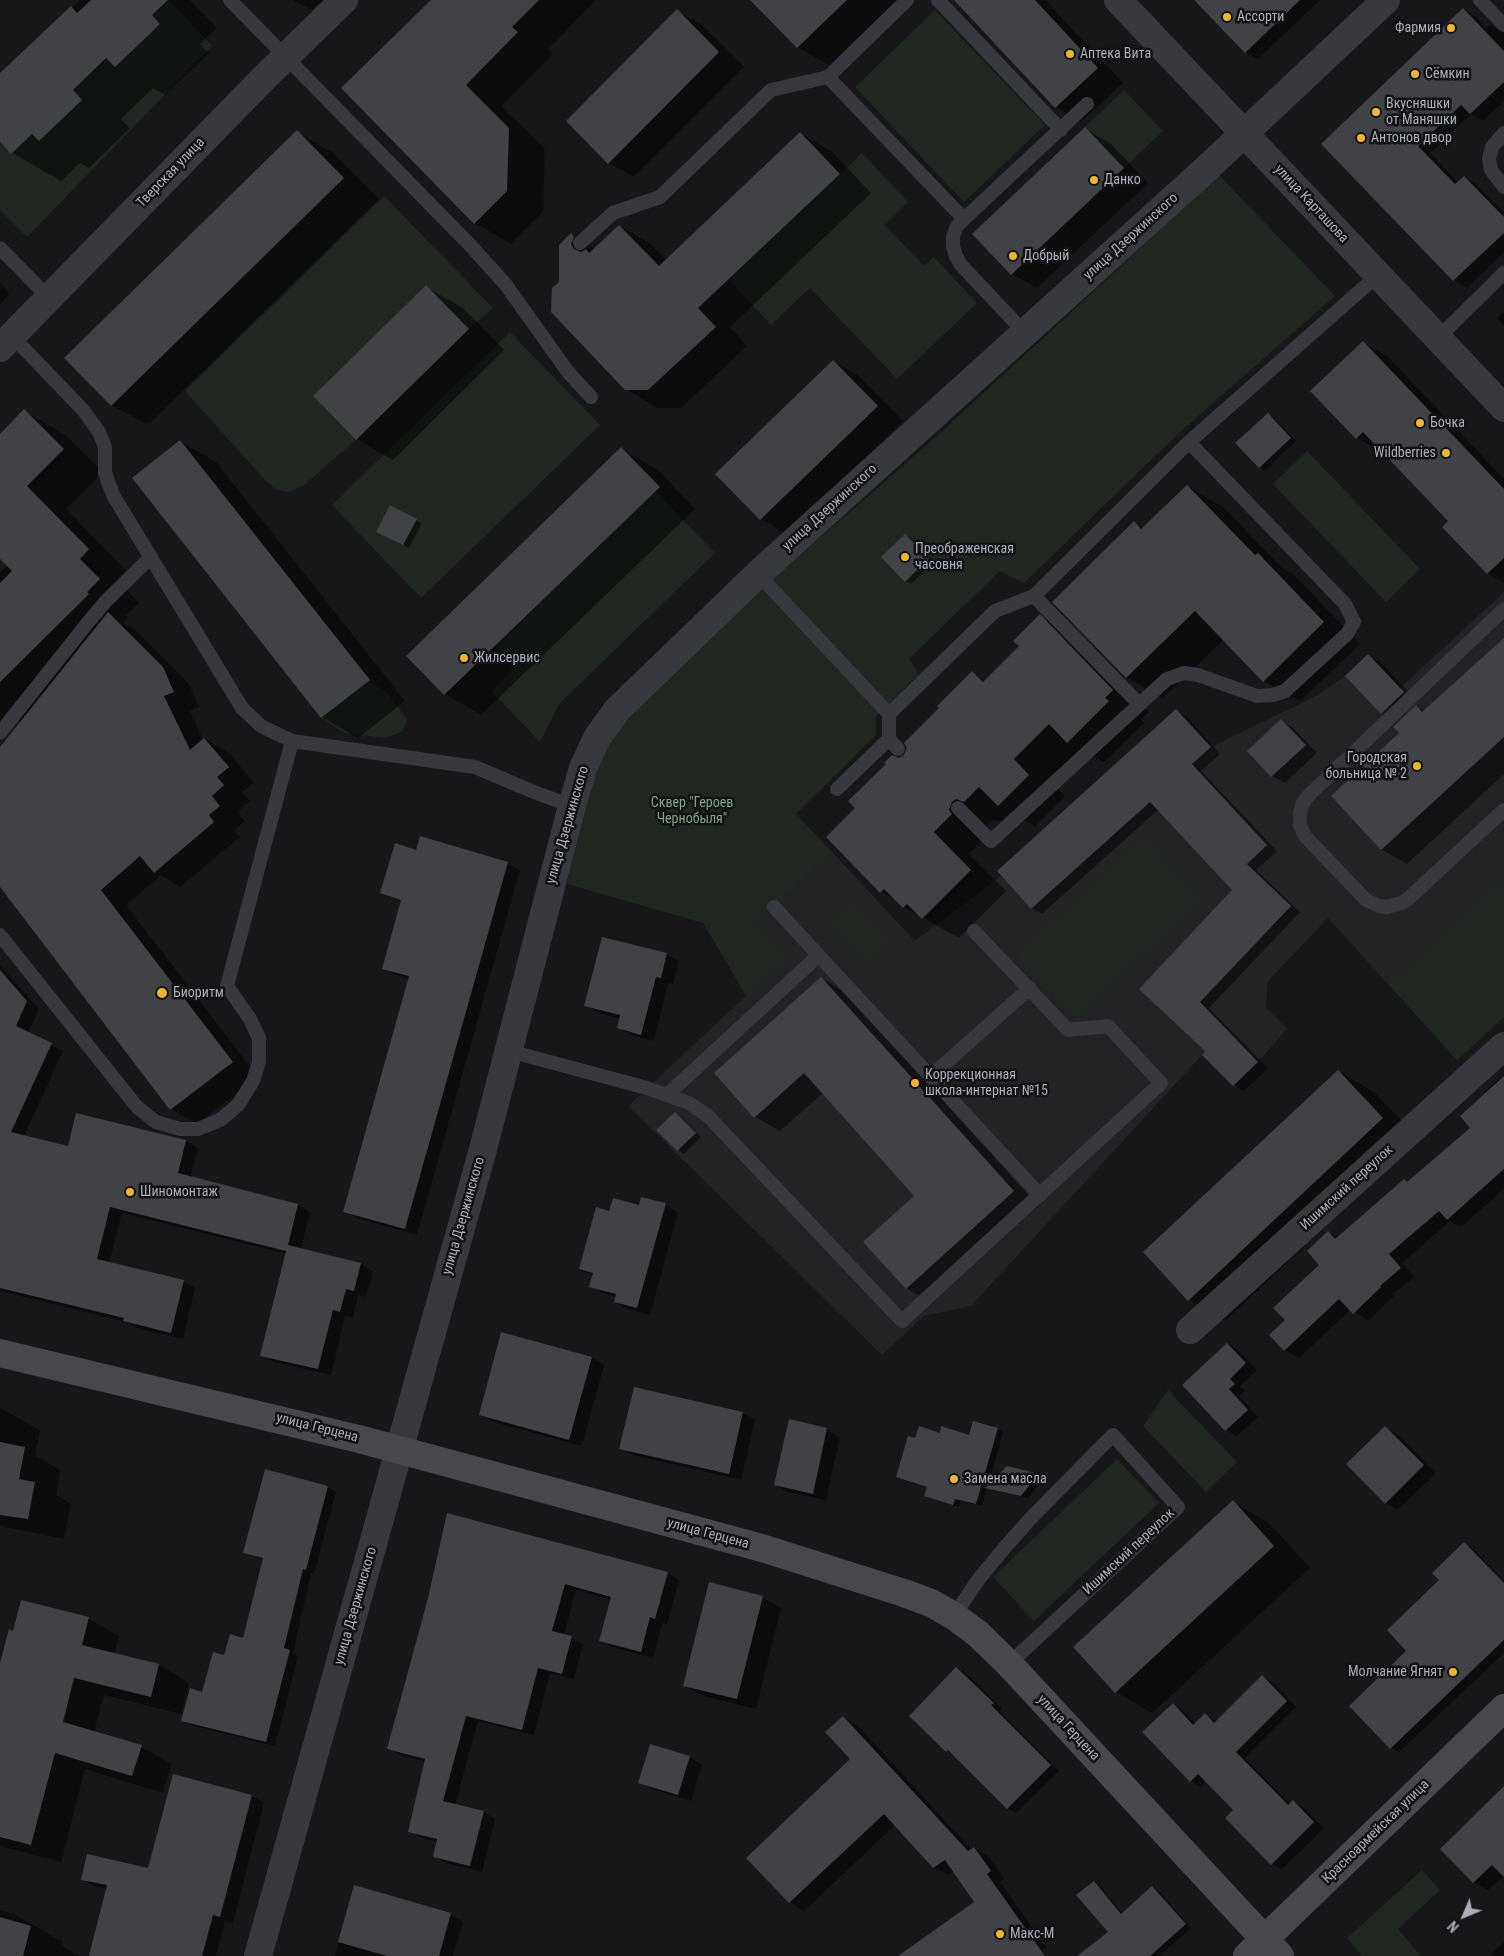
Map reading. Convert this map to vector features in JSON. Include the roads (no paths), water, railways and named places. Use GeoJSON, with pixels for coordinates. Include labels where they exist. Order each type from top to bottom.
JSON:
{"type":"FeatureCollection","features":[{"type":"Feature","properties":{"kind":"street","name":"Тверская улица"},"geometry":{"type":"LineString","coordinates":[[6,342],[286,56],[344,0]]}},
{"type":"Feature","properties":{"kind":"street","name":"улица Карташова"},"geometry":{"type":"LineString","coordinates":[[1118,0],[1504,408]]}},
{"type":"Feature","properties":{"kind":"street","name":"улица Дзержинского"},"geometry":{"type":"LineString","coordinates":[[258,1956],[482,1153],[582,768],[597,738],[617,710],[758,574],[1244,134],[1386,0]]}},
{"type":"Feature","properties":{"kind":"street","name":"Ишимский переулок"},"geometry":{"type":"LineString","coordinates":[[1190,1330],[1504,1046]]}},
{"type":"Feature","properties":{"kind":"street","name":"улица Герцена"},"geometry":{"type":"LineString","coordinates":[[0,1353],[214,1403],[399,1450],[762,1548],[904,1593],[931,1604],[954,1616],[978,1634],[1009,1664],[1264,1950]]}},
{"type":"Feature","properties":{"kind":"street","name":"Красноармейская улица"},"geometry":{"type":"LineString","coordinates":[[1264,1950],[1504,1708]]}},
{"type":"Feature","properties":{"kind":"lane"},"geometry":{"type":"LineString","coordinates":[[230,0],[471,246],[506,285],[568,372],[591,396]]}},
{"type":"Feature","properties":{"kind":"lane"},"geometry":{"type":"LineString","coordinates":[[580,243],[613,213],[660,197],[771,90],[828,77],[907,0]]}},
{"type":"Feature","properties":{"kind":"lane"},"geometry":{"type":"LineString","coordinates":[[938,0],[1061,130]]}},
{"type":"Feature","properties":{"kind":"lane"},"geometry":{"type":"LineString","coordinates":[[1480,0],[1504,25]]}},
{"type":"Feature","properties":{"kind":"lane"},"geometry":{"type":"LineString","coordinates":[[828,77],[964,219]]}},
{"type":"Feature","properties":{"kind":"lane"},"geometry":{"type":"LineString","coordinates":[[1024,333],[961,265],[953,246],[953,236],[964,219],[1087,104]]}},
{"type":"Feature","properties":{"kind":"lane"},"geometry":{"type":"LineString","coordinates":[[1504,133],[1492,147],[1489,159],[1491,170],[1504,187]]}},
{"type":"Feature","properties":{"kind":"lane"},"geometry":{"type":"LineString","coordinates":[[0,248],[49,298]]}},
{"type":"Feature","properties":{"kind":"lane"},"geometry":{"type":"LineString","coordinates":[[1438,338],[1504,273]]}},
{"type":"Feature","properties":{"kind":"lane"},"geometry":{"type":"LineString","coordinates":[[889,714],[995,611],[1034,596],[1190,442],[1378,275]]}},
{"type":"Feature","properties":{"kind":"lane"},"geometry":{"type":"LineString","coordinates":[[6,342],[84,411],[99,432],[105,447],[106,473],[113,495],[242,708],[261,726],[292,741],[475,767],[572,806]]}},
{"type":"Feature","properties":{"kind":"lane"},"geometry":{"type":"LineString","coordinates":[[958,808],[991,841],[1167,679],[1184,673],[1198,675],[1257,696],[1273,695],[1285,691],[1348,634],[1354,622],[1345,604],[1190,442]]}},
{"type":"Feature","properties":{"kind":"lane"},"geometry":{"type":"LineString","coordinates":[[0,732],[95,614],[151,557]]}},
{"type":"Feature","properties":{"kind":"lane"},"geometry":{"type":"LineString","coordinates":[[758,574],[889,714],[894,744],[837,789]]}},
{"type":"Feature","properties":{"kind":"lane"},"geometry":{"type":"LineString","coordinates":[[1034,596],[1139,704]]}},
{"type":"Feature","properties":{"kind":"lane"},"geometry":{"type":"LineString","coordinates":[[1504,609],[1310,794],[1303,802],[1300,813],[1300,825],[1304,835],[1366,900],[1372,904],[1387,907],[1402,903],[1409,898],[1504,810]]}},
{"type":"Feature","properties":{"kind":"lane"},"geometry":{"type":"LineString","coordinates":[[0,935],[137,1107],[156,1122],[180,1129],[198,1128],[220,1120],[238,1105],[253,1081],[259,1062],[259,1038],[250,1019],[226,986],[292,741]]}},
{"type":"Feature","properties":{"kind":"lane"},"geometry":{"type":"LineString","coordinates":[[774,907],[1040,1195]]}},
{"type":"Feature","properties":{"kind":"lane"},"geometry":{"type":"LineString","coordinates":[[508,1051],[667,1095],[689,1103],[708,1116],[902,1321],[1161,1083],[1108,1026],[1068,1030],[974,931]]}},
{"type":"Feature","properties":{"kind":"lane"},"geometry":{"type":"LineString","coordinates":[[667,1095],[818,956]]}},
{"type":"Feature","properties":{"kind":"lane"},"geometry":{"type":"LineString","coordinates":[[930,1076],[1030,988]]}},
{"type":"Feature","properties":{"kind":"lane","name":"Ишимский переулок"},"geometry":{"type":"LineString","coordinates":[[954,1616],[978,1580],[1012,1539],[1113,1435],[1178,1507],[1009,1664]]}},
{"type":"Feature","properties":{"kind":"place","name":"Ассорти"},"geometry":{"type":"Point","coordinates":[1227,17]}},
{"type":"Feature","properties":{"kind":"place","name":"Фармия"},"geometry":{"type":"Point","coordinates":[1451,28]}},
{"type":"Feature","properties":{"kind":"place","name":"Аптека Вита"},"geometry":{"type":"Point","coordinates":[1070,54]}},
{"type":"Feature","properties":{"kind":"place","name":"Сёмкин"},"geometry":{"type":"Point","coordinates":[1415,74]}},
{"type":"Feature","properties":{"kind":"place","name":"Вкусняшки от Маняшки"},"geometry":{"type":"Point","coordinates":[1376,112]}},
{"type":"Feature","properties":{"kind":"place","name":"Антонов двор"},"geometry":{"type":"Point","coordinates":[1361,138]}},
{"type":"Feature","properties":{"kind":"place","name":"Данко"},"geometry":{"type":"Point","coordinates":[1094,180]}},
{"type":"Feature","properties":{"kind":"place","name":"Добрый"},"geometry":{"type":"Point","coordinates":[1013,256]}},
{"type":"Feature","properties":{"kind":"place","name":"Бочка"},"geometry":{"type":"Point","coordinates":[1420,423]}},
{"type":"Feature","properties":{"kind":"place","name":"Wildberries"},"geometry":{"type":"Point","coordinates":[1446,453]}},
{"type":"Feature","properties":{"kind":"place","name":"Преображенская часовня"},"geometry":{"type":"Point","coordinates":[905,557]}},
{"type":"Feature","properties":{"kind":"place","name":"Жилсервис"},"geometry":{"type":"Point","coordinates":[464,658]}},
{"type":"Feature","properties":{"kind":"place","name":"Городская больница № 2"},"geometry":{"type":"Point","coordinates":[1417,766]}},
{"type":"Feature","properties":{"kind":"place","name":"Биоритм"},"geometry":{"type":"Point","coordinates":[162,993]}},
{"type":"Feature","properties":{"kind":"place","name":"Коррекционная школа-интернат №15"},"geometry":{"type":"Point","coordinates":[915,1083]}},
{"type":"Feature","properties":{"kind":"place","name":"Шиномонтаж"},"geometry":{"type":"Point","coordinates":[130,1192]}},
{"type":"Feature","properties":{"kind":"place","name":"Замена масла"},"geometry":{"type":"Point","coordinates":[954,1479]}},
{"type":"Feature","properties":{"kind":"place","name":"Молчание Ягнят"},"geometry":{"type":"Point","coordinates":[1453,1672]}},
{"type":"Feature","properties":{"kind":"place","name":"Макс-М"},"geometry":{"type":"Point","coordinates":[1000,1934]}},
{"type":"Feature","properties":{"kind":"park label","name":"Сквер \"Героев Чернобыля\""},"geometry":{"type":"Point","coordinates":[692,812]}}]}
